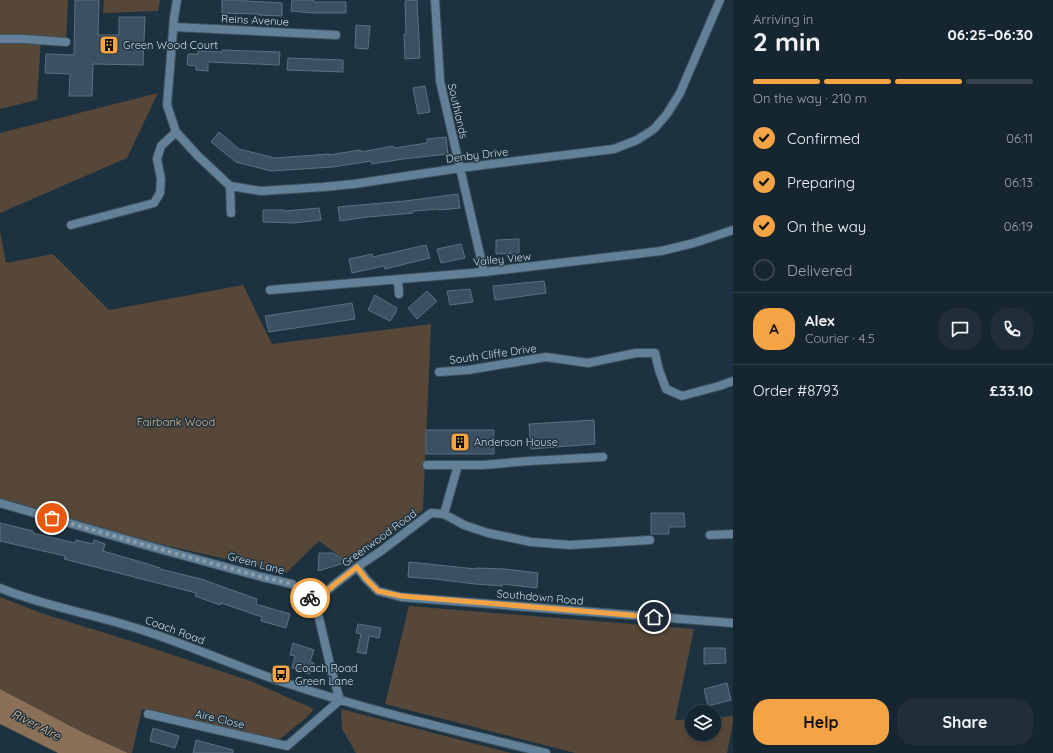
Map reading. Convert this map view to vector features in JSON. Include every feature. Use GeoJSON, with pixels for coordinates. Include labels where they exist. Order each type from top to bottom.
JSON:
{"type":"FeatureCollection","features":[{"type":"Feature","properties":{"kind":"street"},"geometry":{"type":"LineString","coordinates":[[177,0],[174,18],[167,105],[176,132],[198,156],[230,186],[231,213]]}},
{"type":"Feature","properties":{"kind":"street","name":"Southlands"},"geometry":{"type":"LineString","coordinates":[[435,0],[440,81],[484,272]]}},
{"type":"Feature","properties":{"kind":"street","name":"Denby Drive"},"geometry":{"type":"LineString","coordinates":[[230,186],[261,191],[324,187],[614,149],[637,140],[654,129],[667,114],[680,94],[720,0]]}},
{"type":"Feature","properties":{"kind":"street","name":"Reins Avenue"},"geometry":{"type":"LineString","coordinates":[[174,27],[336,35]]}},
{"type":"Feature","properties":{"kind":"street"},"geometry":{"type":"LineString","coordinates":[[0,39],[66,42]]}},
{"type":"Feature","properties":{"kind":"street"},"geometry":{"type":"LineString","coordinates":[[71,225],[154,203],[160,193],[161,179],[157,159],[161,146],[176,132]]}},
{"type":"Feature","properties":{"kind":"street","name":"Valley View"},"geometry":{"type":"LineString","coordinates":[[270,290],[484,272],[661,251],[694,243],[733,230]]}},
{"type":"Feature","properties":{"kind":"street"},"geometry":{"type":"LineString","coordinates":[[398,279],[399,294]]}},
{"type":"Feature","properties":{"kind":"street","name":"South Cliffe Drive"},"geometry":{"type":"LineString","coordinates":[[439,372],[468,370],[546,357],[588,363],[636,353],[655,353],[666,389],[682,396],[733,381]]}},
{"type":"Feature","properties":{"kind":"street"},"geometry":{"type":"LineString","coordinates":[[427,465],[483,465],[603,457]]}},
{"type":"Feature","properties":{"kind":"street"},"geometry":{"type":"LineString","coordinates":[[458,465],[444,514],[464,525],[488,533],[531,542],[570,545],[650,540]]}},
{"type":"Feature","properties":{"kind":"street","name":"Green Lane"},"geometry":{"type":"LineString","coordinates":[[0,503],[152,547],[292,584],[315,601]]}},
{"type":"Feature","properties":{"kind":"street","name":"Greenwood Road"},"geometry":{"type":"LineString","coordinates":[[315,601],[357,567],[381,552],[431,513],[444,514]]}},
{"type":"Feature","properties":{"kind":"street"},"geometry":{"type":"LineString","coordinates":[[710,534],[733,534]]}},
{"type":"Feature","properties":{"kind":"street","name":"Southdown Road"},"geometry":{"type":"LineString","coordinates":[[357,567],[378,591],[401,596],[733,623]]}},
{"type":"Feature","properties":{"kind":"street","name":"Coach Road"},"geometry":{"type":"LineString","coordinates":[[0,588],[74,612],[140,629],[258,674],[340,700]]}},
{"type":"Feature","properties":{"kind":"street"},"geometry":{"type":"LineString","coordinates":[[315,601],[340,700],[546,753]]}},
{"type":"Feature","properties":{"kind":"street","name":"Aire Close"},"geometry":{"type":"LineString","coordinates":[[148,714],[287,746],[340,700]]}},
{"type":"Feature","properties":{"kind":"green space"},"geometry":{"type":"Polygon","coordinates":[[[0,0],[68,0],[66,42],[41,40],[37,100],[0,109],[0,0]]]}},
{"type":"Feature","properties":{"kind":"green space"},"geometry":{"type":"Polygon","coordinates":[[[104,0],[160,0],[158,11],[103,13],[104,0]]]}},
{"type":"Feature","properties":{"kind":"green space"},"geometry":{"type":"Polygon","coordinates":[[[158,93],[127,158],[0,213],[0,133],[158,93]]]}},
{"type":"Feature","properties":{"kind":"green space","name":"Fairbank Wood"},"geometry":{"type":"Polygon","coordinates":[[[0,231],[6,263],[53,254],[109,310],[243,285],[272,344],[431,324],[423,510],[348,562],[319,541],[286,573],[156,543],[0,498],[0,231]]]}},
{"type":"Feature","properties":{"kind":"green space"},"geometry":{"type":"Polygon","coordinates":[[[0,597],[41,613],[253,682],[314,709],[305,719],[281,738],[268,742],[142,709],[132,753],[128,753],[82,732],[0,689],[0,597]]]}},
{"type":"Feature","properties":{"kind":"green space"},"geometry":{"type":"Polygon","coordinates":[[[409,606],[694,629],[675,720],[685,719],[685,741],[721,741],[721,717],[733,716],[733,722],[727,753],[575,753],[385,704],[409,606]]]}},
{"type":"Feature","properties":{"kind":"green space"},"geometry":{"type":"Polygon","coordinates":[[[341,709],[512,753],[356,753],[342,729],[341,709]]]}},
{"type":"Feature","properties":{"kind":"water","name":"River Aire"},"geometry":{"type":"Polygon","coordinates":[[[0,689],[82,732],[128,753],[58,753],[0,724],[0,689]]]}},
{"type":"Feature","properties":{"kind":"building","name":"Green Wood Court"},"geometry":{"type":"Polygon","coordinates":[[[75,0],[99,0],[98,35],[119,35],[119,17],[145,17],[143,65],[93,64],[92,96],[69,96],[70,74],[45,73],[46,54],[74,55],[75,0]]]}},
{"type":"Feature","properties":{"kind":"building"},"geometry":{"type":"Polygon","coordinates":[[[222,0],[282,3],[282,16],[222,13],[222,0]]]}},
{"type":"Feature","properties":{"kind":"building"},"geometry":{"type":"Polygon","coordinates":[[[292,0],[346,2],[346,13],[291,11],[292,0]]]}},
{"type":"Feature","properties":{"kind":"building"},"geometry":{"type":"Polygon","coordinates":[[[417,0],[420,58],[405,59],[405,1],[417,0]]]}},
{"type":"Feature","properties":{"kind":"building"},"geometry":{"type":"Polygon","coordinates":[[[356,25],[370,26],[368,49],[355,48],[356,25]]]}},
{"type":"Feature","properties":{"kind":"building"},"geometry":{"type":"Polygon","coordinates":[[[222,50],[280,52],[279,65],[208,62],[208,71],[196,70],[196,66],[187,65],[188,54],[198,54],[198,51],[222,52],[222,50]]]}},
{"type":"Feature","properties":{"kind":"building"},"geometry":{"type":"Polygon","coordinates":[[[288,58],[343,60],[343,72],[287,70],[288,58]]]}},
{"type":"Feature","properties":{"kind":"building"},"geometry":{"type":"Polygon","coordinates":[[[425,86],[430,112],[418,114],[413,88],[425,86]]]}},
{"type":"Feature","properties":{"kind":"building"},"geometry":{"type":"Polygon","coordinates":[[[219,132],[239,149],[275,158],[329,155],[360,150],[361,152],[393,146],[394,148],[427,143],[427,139],[446,137],[448,154],[372,164],[371,161],[333,167],[271,171],[236,162],[211,142],[219,132]]]}},
{"type":"Feature","properties":{"kind":"building"},"geometry":{"type":"Polygon","coordinates":[[[458,194],[460,208],[413,211],[413,213],[340,221],[338,207],[405,201],[458,194]]]}},
{"type":"Feature","properties":{"kind":"building"},"geometry":{"type":"Polygon","coordinates":[[[319,208],[321,220],[294,223],[263,222],[263,210],[285,211],[319,208]]]}},
{"type":"Feature","properties":{"kind":"building"},"geometry":{"type":"Polygon","coordinates":[[[519,239],[519,253],[496,254],[496,240],[519,239]]]}},
{"type":"Feature","properties":{"kind":"building"},"geometry":{"type":"Polygon","coordinates":[[[461,244],[465,258],[441,263],[437,249],[461,244]]]}},
{"type":"Feature","properties":{"kind":"building"},"geometry":{"type":"Polygon","coordinates":[[[426,245],[430,258],[385,269],[384,266],[352,273],[349,259],[372,254],[373,257],[426,245]]]}},
{"type":"Feature","properties":{"kind":"building"},"geometry":{"type":"Polygon","coordinates":[[[544,281],[546,293],[495,300],[493,286],[544,281]]]}},
{"type":"Feature","properties":{"kind":"building"},"geometry":{"type":"Polygon","coordinates":[[[470,289],[473,302],[450,305],[447,291],[470,289]]]}},
{"type":"Feature","properties":{"kind":"building"},"geometry":{"type":"Polygon","coordinates":[[[427,291],[437,301],[417,319],[408,308],[427,291]]]}},
{"type":"Feature","properties":{"kind":"building"},"geometry":{"type":"Polygon","coordinates":[[[375,295],[397,308],[390,321],[368,310],[375,295]]]}},
{"type":"Feature","properties":{"kind":"building"},"geometry":{"type":"Polygon","coordinates":[[[352,303],[355,319],[269,332],[265,316],[352,303]]]}},
{"type":"Feature","properties":{"kind":"building"},"geometry":{"type":"Polygon","coordinates":[[[594,420],[595,444],[531,449],[529,424],[594,420]]]}},
{"type":"Feature","properties":{"kind":"building","name":"Anderson House"},"geometry":{"type":"Polygon","coordinates":[[[426,430],[494,430],[494,454],[426,454],[426,430]]]}},
{"type":"Feature","properties":{"kind":"building"},"geometry":{"type":"Polygon","coordinates":[[[651,513],[684,513],[685,527],[669,527],[669,534],[651,534],[651,513]]]}},
{"type":"Feature","properties":{"kind":"building"},"geometry":{"type":"Polygon","coordinates":[[[0,523],[75,543],[76,540],[93,544],[94,540],[105,544],[103,551],[160,569],[201,579],[257,599],[256,604],[290,614],[286,628],[261,621],[262,617],[195,596],[196,593],[64,559],[65,556],[0,541],[0,523]]]}},
{"type":"Feature","properties":{"kind":"building"},"geometry":{"type":"Polygon","coordinates":[[[319,553],[333,553],[348,562],[318,571],[319,553]]]}},
{"type":"Feature","properties":{"kind":"building"},"geometry":{"type":"Polygon","coordinates":[[[409,562],[476,569],[505,569],[538,573],[537,588],[502,584],[502,586],[475,584],[408,577],[409,562]]]}},
{"type":"Feature","properties":{"kind":"building"},"geometry":{"type":"Polygon","coordinates":[[[358,624],[381,628],[379,638],[369,636],[366,654],[357,652],[361,634],[356,633],[358,624]]]}},
{"type":"Feature","properties":{"kind":"building"},"geometry":{"type":"Polygon","coordinates":[[[293,643],[314,650],[310,662],[314,663],[310,674],[292,668],[295,656],[290,655],[293,643]]]}},
{"type":"Feature","properties":{"kind":"building"},"geometry":{"type":"Polygon","coordinates":[[[704,648],[725,648],[726,663],[704,664],[704,648]]]}},
{"type":"Feature","properties":{"kind":"building"},"geometry":{"type":"Polygon","coordinates":[[[727,683],[731,700],[708,705],[704,689],[727,683]]]}},
{"type":"Feature","properties":{"kind":"building"},"geometry":{"type":"Polygon","coordinates":[[[153,728],[179,736],[175,748],[150,741],[153,728]]]}},
{"type":"Feature","properties":{"kind":"building"},"geometry":{"type":"Polygon","coordinates":[[[196,740],[233,750],[233,753],[193,753],[196,740]]]}},
{"type":"Feature","properties":{"kind":"way so far"},"geometry":{"type":"LineString","coordinates":[[52,518],[152,547],[292,584],[310,598]]}},
{"type":"Feature","properties":{"kind":"place","name":"Green Wood Court"},"geometry":{"type":"Point","coordinates":[109,45]}},
{"type":"Feature","properties":{"kind":"place","name":"Anderson House"},"geometry":{"type":"Point","coordinates":[460,442]}},
{"type":"Feature","properties":{"kind":"place","name":"Coach Road Green Lane"},"geometry":{"type":"Point","coordinates":[281,674]}},
{"type":"Feature","properties":{"kind":"route"},"geometry":{"type":"LineString","coordinates":[[310,598],[315,601],[357,567],[378,591],[401,596],[654,617]]}}]}
